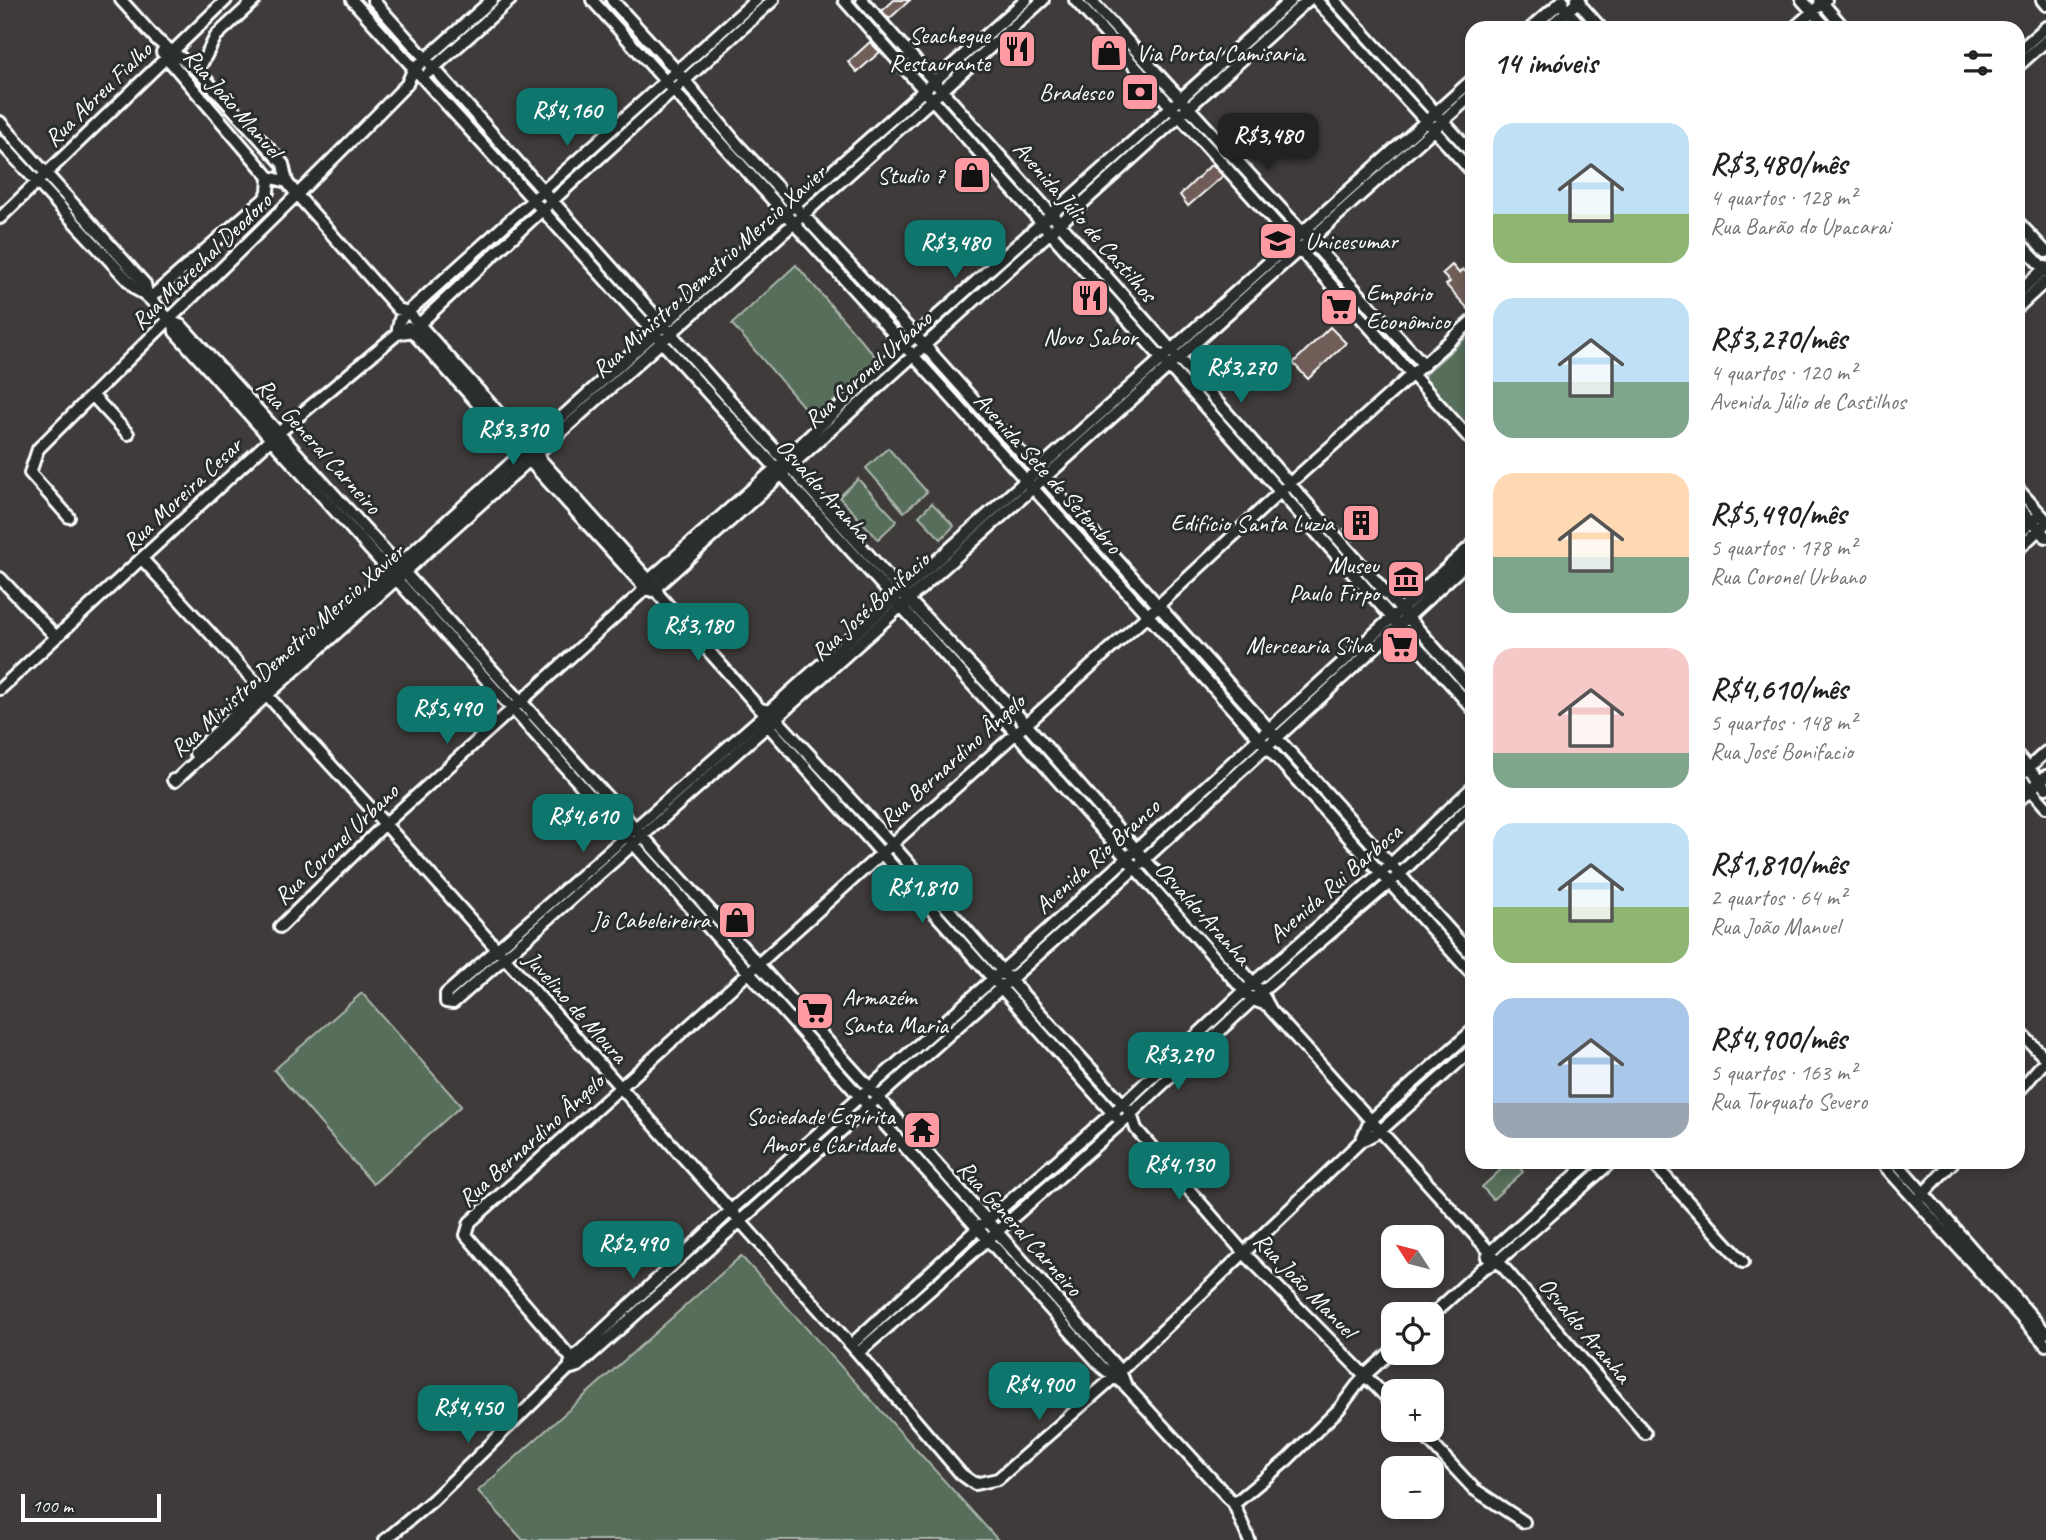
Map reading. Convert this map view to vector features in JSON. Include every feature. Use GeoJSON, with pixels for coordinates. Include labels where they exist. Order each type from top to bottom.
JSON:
{"type":"FeatureCollection","features":[{"type":"Feature","properties":{"kind":"street","name":"Rua João Manuel"},"geometry":{"type":"LineString","coordinates":[[121,0],[169,54],[269,177],[287,182]]}},
{"type":"Feature","properties":{"kind":"street","name":"Rua Abreu Fialho"},"geometry":{"type":"LineString","coordinates":[[0,218],[226,0]]}},
{"type":"Feature","properties":{"kind":"street"},"geometry":{"type":"LineString","coordinates":[[198,71],[216,36],[255,0]]}},
{"type":"Feature","properties":{"kind":"street","name":"Osvaldo Aranha"},"geometry":{"type":"LineString","coordinates":[[352,0],[417,75],[542,208],[659,329],[672,335],[789,463],[901,598],[1125,858],[1267,1005],[1498,1261],[1645,1433]]}},
{"type":"Feature","properties":{"kind":"street","name":"Osvaldo Aranha"},"geometry":{"type":"LineString","coordinates":[[373,0],[543,189],[659,329],[663,343],[779,472],[1025,723],[1135,849],[1248,987]]}},
{"type":"Feature","properties":{"kind":"street","name":"Rua Marechal Deodoro"},"geometry":{"type":"LineString","coordinates":[[429,64],[493,18],[510,0]]}},
{"type":"Feature","properties":{"kind":"street","name":"Avenida Sete de Setembro"},"geometry":{"type":"LineString","coordinates":[[592,0],[665,82],[795,205],[925,346],[1147,616],[1465,966]]}},
{"type":"Feature","properties":{"kind":"street","name":"Avenida Sete de Setembro"},"geometry":{"type":"LineString","coordinates":[[612,0],[677,71],[784,214],[914,356],[1158,606],[1465,947]]}},
{"type":"Feature","properties":{"kind":"street"},"geometry":{"type":"LineString","coordinates":[[397,334],[402,313],[476,252],[756,0]]}},
{"type":"Feature","properties":{"kind":"street"},"geometry":{"type":"LineString","coordinates":[[415,328],[542,208],[644,120],[773,0]]}},
{"type":"Feature","properties":{"kind":"street","name":"Avenida Júlio de Castilhos"},"geometry":{"type":"LineString","coordinates":[[844,0],[1045,228],[1170,359],[1220,405],[1465,682]]}},
{"type":"Feature","properties":{"kind":"street","name":"Avenida Júlio de Castilhos"},"geometry":{"type":"LineString","coordinates":[[862,0],[1055,219],[1170,359],[1210,413],[1465,700]]}},
{"type":"Feature","properties":{"kind":"street","name":"Rua Ministro Demetrio Mercio Xavier"},"geometry":{"type":"LineString","coordinates":[[262,693],[175,780],[171,778],[262,693],[530,453],[784,214],[864,152],[1024,6],[1043,0]]}},
{"type":"Feature","properties":{"kind":"street"},"geometry":{"type":"LineString","coordinates":[[1075,0],[1424,365]]}},
{"type":"Feature","properties":{"kind":"street"},"geometry":{"type":"LineString","coordinates":[[1090,0],[1295,245],[1465,433]]}},
{"type":"Feature","properties":{"kind":"street","name":"Rua Coronel Urbano"},"geometry":{"type":"LineString","coordinates":[[1248,47],[1291,0]]}},
{"type":"Feature","properties":{"kind":"street","name":"Rua Coronel Urbano"},"geometry":{"type":"LineString","coordinates":[[789,463],[905,345],[1012,258],[1248,47],[1308,0]]}},
{"type":"Feature","properties":{"kind":"street"},"geometry":{"type":"LineString","coordinates":[[1316,0],[1369,58],[1465,147]]}},
{"type":"Feature","properties":{"kind":"street"},"geometry":{"type":"LineString","coordinates":[[1334,0],[1379,50],[1465,162]]}},
{"type":"Feature","properties":{"kind":"street"},"geometry":{"type":"LineString","coordinates":[[1802,0],[1820,21]]}},
{"type":"Feature","properties":{"kind":"street"},"geometry":{"type":"LineString","coordinates":[[2042,0],[2046,5]]}},
{"type":"Feature","properties":{"kind":"street"},"geometry":{"type":"LineString","coordinates":[[1540,21],[1562,4],[1578,1],[1595,21]]}},
{"type":"Feature","properties":{"kind":"street"},"geometry":{"type":"LineString","coordinates":[[1802,21],[1823,1],[1839,21]]}},
{"type":"Feature","properties":{"kind":"street"},"geometry":{"type":"LineString","coordinates":[[488,4],[493,18]]}},
{"type":"Feature","properties":{"kind":"street","name":"Rua Marechal Deodoro"},"geometry":{"type":"LineString","coordinates":[[69,517],[30,473],[38,449],[200,289],[298,197],[488,4]]}},
{"type":"Feature","properties":{"kind":"street"},"geometry":{"type":"LineString","coordinates":[[1552,21],[1562,4]]}},
{"type":"Feature","properties":{"kind":"street"},"geometry":{"type":"LineString","coordinates":[[1562,4],[1577,21]]}},
{"type":"Feature","properties":{"kind":"street"},"geometry":{"type":"LineString","coordinates":[[609,19],[620,9]]}},
{"type":"Feature","properties":{"kind":"street"},"geometry":{"type":"LineString","coordinates":[[2025,46],[2046,27]]}},
{"type":"Feature","properties":{"kind":"street"},"geometry":{"type":"LineString","coordinates":[[713,39],[721,48]]}},
{"type":"Feature","properties":{"kind":"street"},"geometry":{"type":"LineString","coordinates":[[2025,60],[2046,41]]}},
{"type":"Feature","properties":{"kind":"street"},"geometry":{"type":"LineString","coordinates":[[1369,58],[1379,50]]}},
{"type":"Feature","properties":{"kind":"street","name":"Rua João Manuel"},"geometry":{"type":"LineString","coordinates":[[169,54],[198,71],[283,164],[287,182],[298,197],[415,328],[530,453],[649,589],[767,716],[891,843],[1005,975],[1123,1104],[1131,1114],[1136,1129],[1245,1254],[1381,1392]]}},
{"type":"Feature","properties":{"kind":"street","name":"Rua José Bonifacio"},"geometry":{"type":"LineString","coordinates":[[500,954],[446,994],[446,1002],[453,1003],[500,954],[1209,324],[1434,120],[1465,87]]}},
{"type":"Feature","properties":{"kind":"street","name":"Rua José Bonifacio"},"geometry":{"type":"LineString","coordinates":[[1434,120],[1465,99]]}},
{"type":"Feature","properties":{"kind":"street"},"geometry":{"type":"LineString","coordinates":[[636,110],[644,120]]}},
{"type":"Feature","properties":{"kind":"street","name":"Rua General Carneiro"},"geometry":{"type":"LineString","coordinates":[[0,122],[77,207],[105,247]]}},
{"type":"Feature","properties":{"kind":"street"},"geometry":{"type":"LineString","coordinates":[[476,137],[487,128]]}},
{"type":"Feature","properties":{"kind":"street"},"geometry":{"type":"LineString","coordinates":[[964,136],[974,128]]}},
{"type":"Feature","properties":{"kind":"street","name":"Rua General Carneiro"},"geometry":{"type":"LineString","coordinates":[[0,142],[67,215],[105,247],[129,273],[137,290],[150,298],[170,319],[175,332],[199,352],[667,873],[690,907],[811,1044],[922,1167],[982,1225]]}},
{"type":"Feature","properties":{"kind":"street"},"geometry":{"type":"LineString","coordinates":[[10,153],[20,144]]}},
{"type":"Feature","properties":{"kind":"street","name":"Rua Ministro Demetrio Mercio Xavier"},"geometry":{"type":"LineString","coordinates":[[530,453],[672,335],[804,215],[864,152]]}},
{"type":"Feature","properties":{"kind":"street","name":"Rua Marechal Deodoro"},"geometry":{"type":"LineString","coordinates":[[150,298],[264,199],[268,192],[269,177]]}},
{"type":"Feature","properties":{"kind":"street"},"geometry":{"type":"LineString","coordinates":[[67,215],[77,207]]}},
{"type":"Feature","properties":{"kind":"street"},"geometry":{"type":"LineString","coordinates":[[2025,236],[2046,252]]}},
{"type":"Feature","properties":{"kind":"street"},"geometry":{"type":"LineString","coordinates":[[2025,239],[2045,269],[2025,287]]}},
{"type":"Feature","properties":{"kind":"street"},"geometry":{"type":"LineString","coordinates":[[476,252],[485,263]]}},
{"type":"Feature","properties":{"kind":"street","name":"Rua Coronel Urbano"},"geometry":{"type":"LineString","coordinates":[[279,927],[385,824],[516,705],[925,346],[1012,258]]}},
{"type":"Feature","properties":{"kind":"street"},"geometry":{"type":"LineString","coordinates":[[2025,301],[2046,282]]}},
{"type":"Feature","properties":{"kind":"street","name":"Rua Bernardino Ângelo"},"geometry":{"type":"LineString","coordinates":[[573,1365],[466,1235],[470,1222],[1465,327]]}},
{"type":"Feature","properties":{"kind":"street","name":"Rua Moreira Cesar"},"geometry":{"type":"LineString","coordinates":[[0,689],[143,560],[274,436],[397,334],[415,328]]}},
{"type":"Feature","properties":{"kind":"street"},"geometry":{"type":"LineString","coordinates":[[92,395],[128,434]]}},
{"type":"Feature","properties":{"kind":"street"},"geometry":{"type":"LineString","coordinates":[[1210,413],[1220,405]]}},
{"type":"Feature","properties":{"kind":"street"},"geometry":{"type":"LineString","coordinates":[[1234,440],[1243,432]]}},
{"type":"Feature","properties":{"kind":"street"},"geometry":{"type":"LineString","coordinates":[[2025,499],[2042,522]]}},
{"type":"Feature","properties":{"kind":"street"},"geometry":{"type":"LineString","coordinates":[[2025,511],[2042,522]]}},
{"type":"Feature","properties":{"kind":"street"},"geometry":{"type":"LineString","coordinates":[[1310,526],[1319,517]]}},
{"type":"Feature","properties":{"kind":"street"},"geometry":{"type":"LineString","coordinates":[[2025,530],[2042,522]]}},
{"type":"Feature","properties":{"kind":"street"},"geometry":{"type":"LineString","coordinates":[[2025,541],[2042,522]]}},
{"type":"Feature","properties":{"kind":"street","name":"Avenida Rio Branco"},"geometry":{"type":"LineString","coordinates":[[1068,919],[1125,858],[1220,780],[1465,558]]}},
{"type":"Feature","properties":{"kind":"street","name":"Juvelino de Moura"},"geometry":{"type":"LineString","coordinates":[[143,560],[262,693],[385,824],[855,1349],[961,1474],[975,1484],[998,1479],[1116,1374]]}},
{"type":"Feature","properties":{"kind":"street"},"geometry":{"type":"LineString","coordinates":[[1362,586],[1371,577]]}},
{"type":"Feature","properties":{"kind":"street"},"geometry":{"type":"LineString","coordinates":[[0,578],[57,637]]}},
{"type":"Feature","properties":{"kind":"street"},"geometry":{"type":"LineString","coordinates":[[1427,659],[1437,651]]}},
{"type":"Feature","properties":{"kind":"street","name":"Rua João Manuel"},"geometry":{"type":"LineString","coordinates":[[767,716],[823,789],[952,935],[1121,1123],[1136,1129]]}},
{"type":"Feature","properties":{"kind":"street"},"geometry":{"type":"LineString","coordinates":[[2025,771],[2046,752]]}},
{"type":"Feature","properties":{"kind":"street"},"geometry":{"type":"LineString","coordinates":[[2025,764],[2044,782],[2025,795]]}},
{"type":"Feature","properties":{"kind":"street","name":"Avenida Rio Branco"},"geometry":{"type":"LineString","coordinates":[[385,1540],[433,1500],[677,1269],[730,1212],[931,1033],[1005,975],[1068,919],[1144,860],[1220,780]]}},
{"type":"Feature","properties":{"kind":"street"},"geometry":{"type":"LineString","coordinates":[[823,789],[833,781]]}},
{"type":"Feature","properties":{"kind":"street"},"geometry":{"type":"LineString","coordinates":[[2025,784],[2046,807]]}},
{"type":"Feature","properties":{"kind":"street","name":"Avenida Rui Barbosa"},"geometry":{"type":"LineString","coordinates":[[855,1349],[914,1288],[982,1225],[1113,1113],[1248,987],[1391,864],[1465,795]]}},
{"type":"Feature","properties":{"kind":"street","name":"Avenida Rui Barbosa"},"geometry":{"type":"LineString","coordinates":[[855,1349],[922,1297],[1121,1123],[1257,996],[1399,874],[1465,811]]}},
{"type":"Feature","properties":{"kind":"street","name":"Rua General Carneiro"},"geometry":{"type":"LineString","coordinates":[[667,873],[699,900],[791,1000],[931,1159],[990,1235],[1234,1504],[1249,1540]]}},
{"type":"Feature","properties":{"kind":"street"},"geometry":{"type":"LineString","coordinates":[[1349,899],[1358,909]]}},
{"type":"Feature","properties":{"kind":"street"},"geometry":{"type":"LineString","coordinates":[[690,907],[699,900]]}},
{"type":"Feature","properties":{"kind":"street"},"geometry":{"type":"LineString","coordinates":[[952,935],[963,926]]}},
{"type":"Feature","properties":{"kind":"street"},"geometry":{"type":"LineString","coordinates":[[721,942],[732,935]]}},
{"type":"Feature","properties":{"kind":"street","name":"Avenida Rio Branco"},"geometry":{"type":"LineString","coordinates":[[677,1269],[739,1221],[868,1107],[939,1042],[995,983]]}},
{"type":"Feature","properties":{"kind":"street"},"geometry":{"type":"LineString","coordinates":[[781,1010],[791,1000]]}},
{"type":"Feature","properties":{"kind":"street"},"geometry":{"type":"LineString","coordinates":[[1044,1036],[1053,1027]]}},
{"type":"Feature","properties":{"kind":"street"},"geometry":{"type":"LineString","coordinates":[[931,1033],[939,1042]]}},
{"type":"Feature","properties":{"kind":"street"},"geometry":{"type":"LineString","coordinates":[[811,1044],[822,1035]]}},
{"type":"Feature","properties":{"kind":"street"},"geometry":{"type":"LineString","coordinates":[[2025,1038],[2046,1060],[2025,1084]]}},
{"type":"Feature","properties":{"kind":"street"},"geometry":{"type":"LineString","coordinates":[[1188,1044],[1196,1053]]}},
{"type":"Feature","properties":{"kind":"street"},"geometry":{"type":"LineString","coordinates":[[1360,1141],[1370,1121],[1465,1046]]}},
{"type":"Feature","properties":{"kind":"street"},"geometry":{"type":"LineString","coordinates":[[1116,1374],[1245,1254],[1360,1141],[1380,1131],[1465,1047]]}},
{"type":"Feature","properties":{"kind":"street"},"geometry":{"type":"LineString","coordinates":[[838,1073],[848,1064]]}},
{"type":"Feature","properties":{"kind":"street"},"geometry":{"type":"LineString","coordinates":[[802,1147],[810,1158]]}},
{"type":"Feature","properties":{"kind":"street"},"geometry":{"type":"LineString","coordinates":[[922,1167],[931,1159]]}},
{"type":"Feature","properties":{"kind":"street"},"geometry":{"type":"LineString","coordinates":[[1048,1168],[1057,1178]]}},
{"type":"Feature","properties":{"kind":"street"},"geometry":{"type":"LineString","coordinates":[[1482,1269],[1490,1252],[1582,1169]]}},
{"type":"Feature","properties":{"kind":"street"},"geometry":{"type":"LineString","coordinates":[[1590,1169],[1594,1177]]}},
{"type":"Feature","properties":{"kind":"street"},"geometry":{"type":"LineString","coordinates":[[1444,1304],[1482,1269],[1498,1261],[1603,1169]]}},
{"type":"Feature","properties":{"kind":"street"},"geometry":{"type":"LineString","coordinates":[[1658,1169],[1743,1262]]}},
{"type":"Feature","properties":{"kind":"street"},"geometry":{"type":"LineString","coordinates":[[1889,1169],[1920,1197],[2002,1289],[2046,1333]]}},
{"type":"Feature","properties":{"kind":"street"},"geometry":{"type":"LineString","coordinates":[[1901,1169],[1920,1197]]}},
{"type":"Feature","properties":{"kind":"street"},"geometry":{"type":"LineString","coordinates":[[1920,1197],[1946,1169]]}},
{"type":"Feature","properties":{"kind":"street"},"geometry":{"type":"LineString","coordinates":[[914,1288],[922,1297]]}},
{"type":"Feature","properties":{"kind":"street"},"geometry":{"type":"LineString","coordinates":[[2002,1289],[2046,1345]]}},
{"type":"Feature","properties":{"kind":"street"},"geometry":{"type":"LineString","coordinates":[[1234,1504],[1287,1460],[1339,1409],[1364,1376],[1381,1361]]}},
{"type":"Feature","properties":{"kind":"street"},"geometry":{"type":"LineString","coordinates":[[1430,1442],[1474,1489],[1524,1522]]}},
{"type":"Feature","properties":{"kind":"green space"},"geometry":{"type":"Polygon","coordinates":[[[796,265],[879,361],[814,419],[732,324],[796,265]]]}},
{"type":"Feature","properties":{"kind":"green space"},"geometry":{"type":"Polygon","coordinates":[[[1465,338],[1465,424],[1422,377],[1465,338]]]}},
{"type":"Feature","properties":{"kind":"green space"},"geometry":{"type":"Polygon","coordinates":[[[888,448],[927,492],[904,512],[866,468],[888,448]]]}},
{"type":"Feature","properties":{"kind":"green space"},"geometry":{"type":"Polygon","coordinates":[[[858,479],[897,521],[878,539],[839,497],[858,479]]]}},
{"type":"Feature","properties":{"kind":"green space"},"geometry":{"type":"Polygon","coordinates":[[[932,503],[954,526],[941,539],[919,516],[932,503]]]}},
{"type":"Feature","properties":{"kind":"green space"},"geometry":{"type":"Polygon","coordinates":[[[362,993],[461,1106],[373,1184],[274,1070],[362,993]]]}},
{"type":"Feature","properties":{"kind":"green space"},"geometry":{"type":"Polygon","coordinates":[[[1501,1169],[1521,1169],[1523,1172],[1493,1199],[1482,1187],[1501,1169]]]}},
{"type":"Feature","properties":{"kind":"green space"},"geometry":{"type":"Polygon","coordinates":[[[741,1256],[998,1540],[523,1540],[478,1491],[741,1256]]]}},
{"type":"Feature","properties":{"kind":"building"},"geometry":{"type":"Polygon","coordinates":[[[894,0],[910,0],[889,19],[882,11],[894,0]]]}},
{"type":"Feature","properties":{"kind":"building"},"geometry":{"type":"Polygon","coordinates":[[[870,42],[880,52],[857,72],[848,62],[870,42]]]}},
{"type":"Feature","properties":{"kind":"building"},"geometry":{"type":"Polygon","coordinates":[[[1212,164],[1223,176],[1188,206],[1180,195],[1212,164]]]}},
{"type":"Feature","properties":{"kind":"building"},"geometry":{"type":"Polygon","coordinates":[[[1452,265],[1459,273],[1463,269],[1465,271],[1465,305],[1446,285],[1450,282],[1442,274],[1452,265]]]}},
{"type":"Feature","properties":{"kind":"building"},"geometry":{"type":"Polygon","coordinates":[[[1330,327],[1346,343],[1308,379],[1293,363],[1330,327]]]}},
{"type":"Feature","properties":{"kind":"building","name":"Edifício Santa Luzia"},"geometry":{"type":"Polygon","coordinates":[[[1365,512],[1373,521],[1354,540],[1344,529],[1365,512]]]}},
{"type":"Feature","properties":{"kind":"place","name":"Seachegue Restaurante"},"geometry":{"type":"Point","coordinates":[1017,49]}},
{"type":"Feature","properties":{"kind":"place","name":"Via Portal Camisaria"},"geometry":{"type":"Point","coordinates":[1109,53]}},
{"type":"Feature","properties":{"kind":"place","name":"Bradesco"},"geometry":{"type":"Point","coordinates":[1140,92]}},
{"type":"Feature","properties":{"kind":"place","name":"Studio 7"},"geometry":{"type":"Point","coordinates":[972,175]}},
{"type":"Feature","properties":{"kind":"place","name":"Unicesumar"},"geometry":{"type":"Point","coordinates":[1278,241]}},
{"type":"Feature","properties":{"kind":"place","name":"Novo Sabor"},"geometry":{"type":"Point","coordinates":[1090,298]}},
{"type":"Feature","properties":{"kind":"place","name":"Empório Econômico"},"geometry":{"type":"Point","coordinates":[1339,307]}},
{"type":"Feature","properties":{"kind":"place","name":"Edifício Santa Luzia"},"geometry":{"type":"Point","coordinates":[1361,523]}},
{"type":"Feature","properties":{"kind":"place","name":"Museu Paulo Firpo"},"geometry":{"type":"Point","coordinates":[1406,579]}},
{"type":"Feature","properties":{"kind":"place","name":"Mercearia Silva"},"geometry":{"type":"Point","coordinates":[1400,645]}},
{"type":"Feature","properties":{"kind":"place","name":"Jô Cabeleireira"},"geometry":{"type":"Point","coordinates":[737,920]}},
{"type":"Feature","properties":{"kind":"place","name":"Armazém Santa Maria"},"geometry":{"type":"Point","coordinates":[815,1011]}},
{"type":"Feature","properties":{"kind":"place","name":"Sociedade Espírita Amor e Caridade"},"geometry":{"type":"Point","coordinates":[922,1130]}}]}
